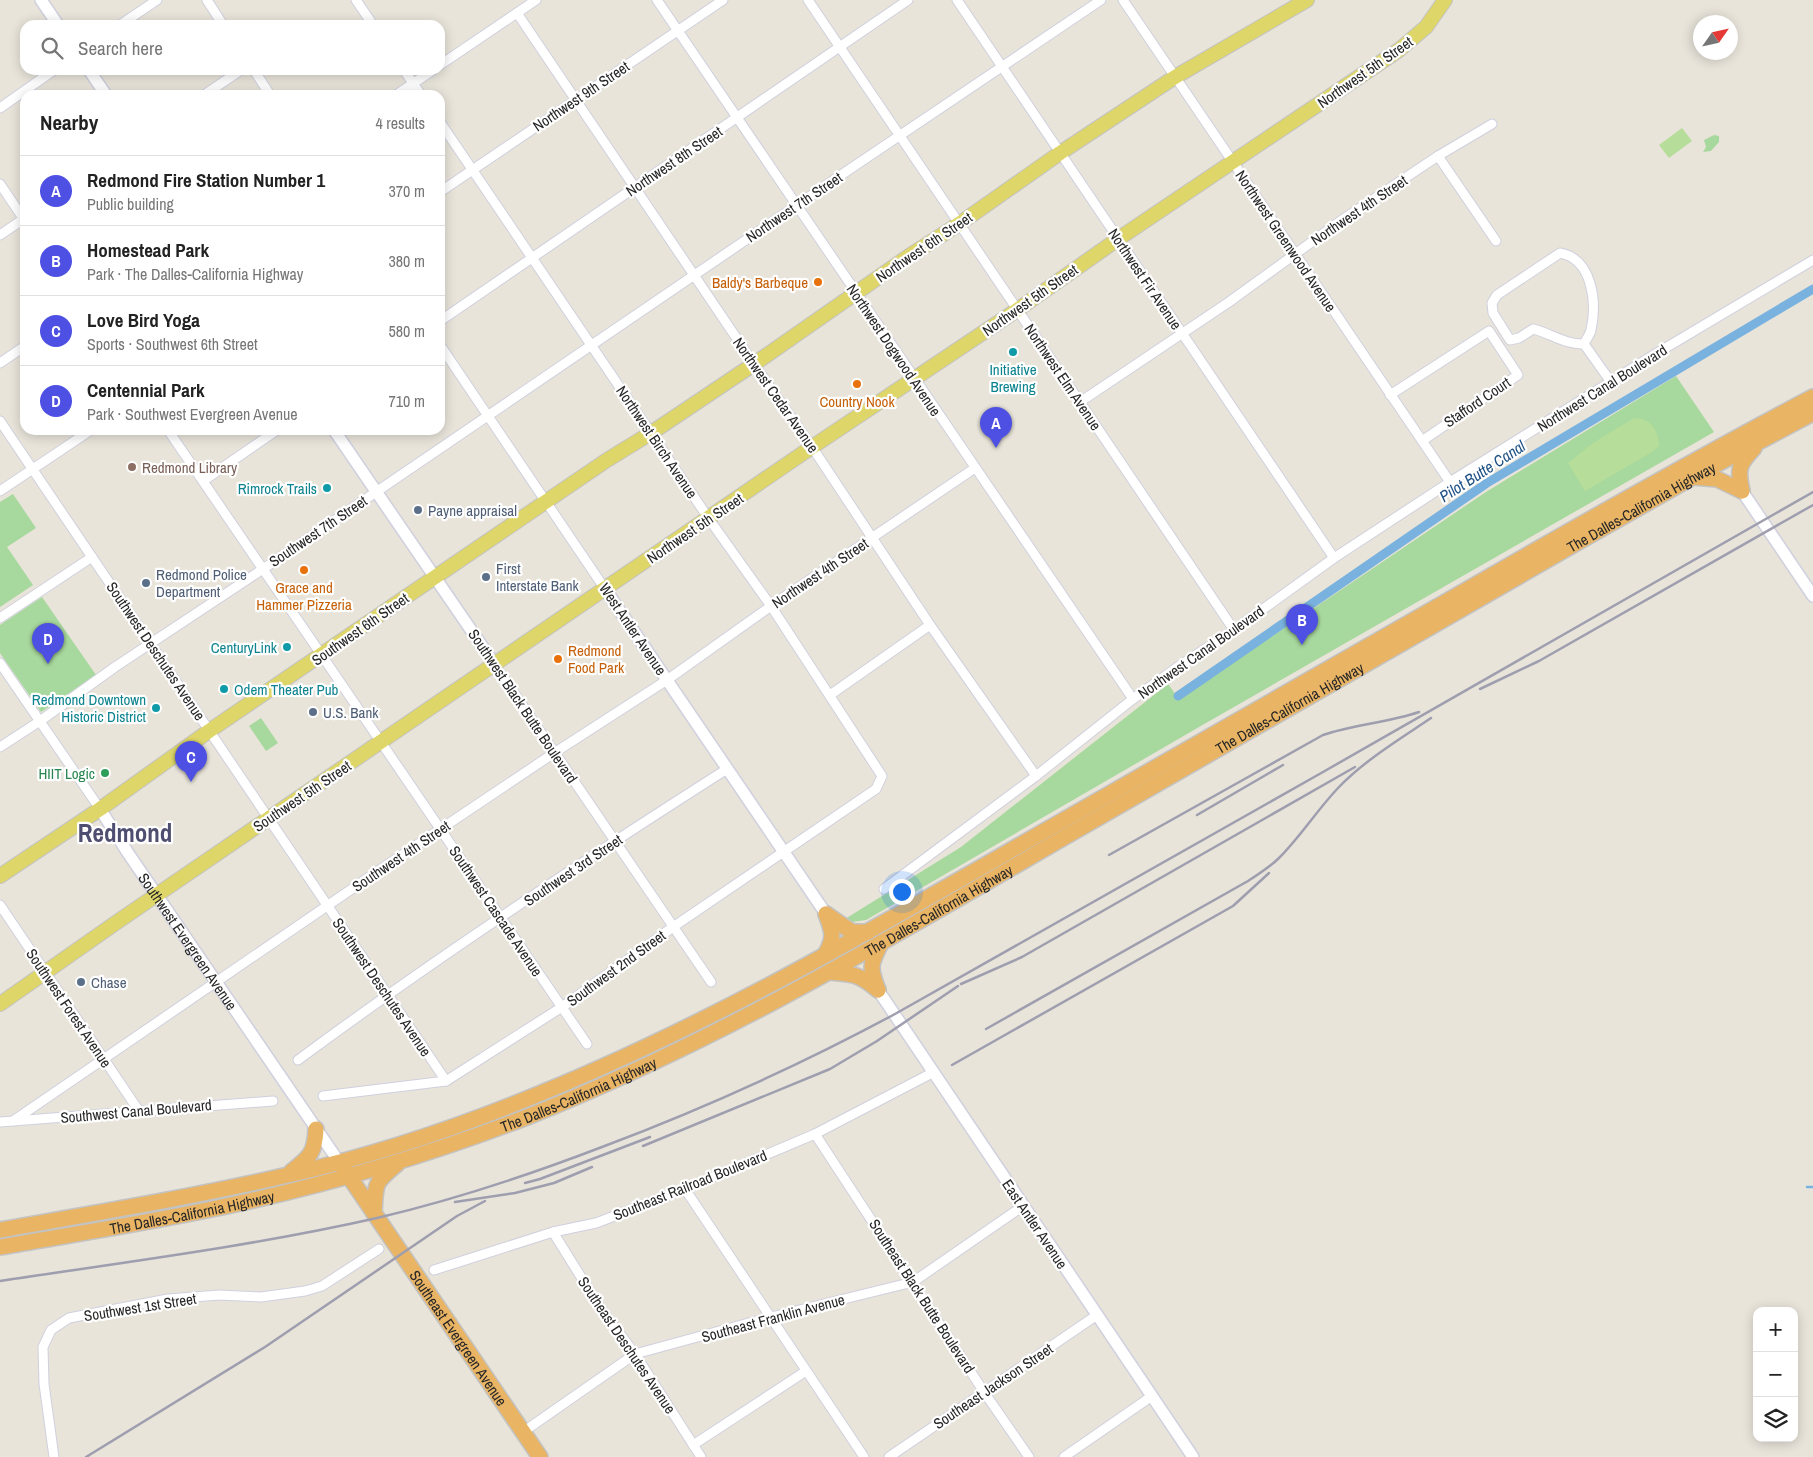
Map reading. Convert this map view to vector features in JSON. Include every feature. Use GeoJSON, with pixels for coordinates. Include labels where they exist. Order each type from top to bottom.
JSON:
{"type":"FeatureCollection","features":[{"type":"Feature","properties":{"kind":"highway","name":"The Dalles-California Highway"},"geometry":{"type":"LineString","coordinates":[[0,1230],[154,1204],[339,1162],[456,1125],[578,1078],[680,1032],[868,932],[1573,529],[1717,448],[1813,397]]}},
{"type":"Feature","properties":{"kind":"highway","name":"The Dalles-California Highway"},"geometry":{"type":"LineString","coordinates":[[0,1247],[208,1210],[348,1176],[472,1137],[584,1094],[696,1042],[830,972],[1693,477],[1813,413]]}},
{"type":"Feature","properties":{"kind":"highway"},"geometry":{"type":"LineString","coordinates":[[1742,491],[1738,476],[1740,463],[1762,439]]}},
{"type":"Feature","properties":{"kind":"highway"},"geometry":{"type":"LineString","coordinates":[[1693,477],[1717,479],[1742,491]]}},
{"type":"Feature","properties":{"kind":"highway"},"geometry":{"type":"LineString","coordinates":[[826,914],[852,932],[868,932]]}},
{"type":"Feature","properties":{"kind":"highway"},"geometry":{"type":"LineString","coordinates":[[825,955],[832,941],[833,934],[826,914]]}},
{"type":"Feature","properties":{"kind":"highway"},"geometry":{"type":"LineString","coordinates":[[878,990],[871,966],[882,943]]}},
{"type":"Feature","properties":{"kind":"highway"},"geometry":{"type":"LineString","coordinates":[[830,972],[856,974],[866,979],[878,990]]}},
{"type":"Feature","properties":{"kind":"highway"},"geometry":{"type":"LineString","coordinates":[[288,1175],[309,1158],[315,1142],[316,1129]]}},
{"type":"Feature","properties":{"kind":"highway"},"geometry":{"type":"LineString","coordinates":[[375,1216],[376,1185],[379,1179],[402,1160]]}},
{"type":"Feature","properties":{"kind":"highway","name":"Southwest Evergreen Avenue"},"geometry":{"type":"LineString","coordinates":[[339,1162],[375,1216]]}},
{"type":"Feature","properties":{"kind":"highway","name":"Southeast Evergreen Avenue"},"geometry":{"type":"LineString","coordinates":[[375,1216],[540,1457]]}},
{"type":"Feature","properties":{"kind":"main road","name":"Northwest 6th Street"},"geometry":{"type":"LineString","coordinates":[[546,501],[754,364],[1060,153],[1175,77],[1306,0]]}},
{"type":"Feature","properties":{"kind":"main road","name":"Northwest 5th Street"},"geometry":{"type":"LineString","coordinates":[[605,589],[1399,50],[1426,27],[1445,0]]}},
{"type":"Feature","properties":{"kind":"main road","name":"Southwest 6th Street"},"geometry":{"type":"LineString","coordinates":[[0,876],[100,810],[209,731],[546,501]]}},
{"type":"Feature","properties":{"kind":"main road","name":"Southwest 5th Street"},"geometry":{"type":"LineString","coordinates":[[0,1004],[268,818],[605,589]]}},
{"type":"Feature","properties":{"kind":"street"},"geometry":{"type":"LineString","coordinates":[[41,0],[55,20]]}},
{"type":"Feature","properties":{"kind":"street"},"geometry":{"type":"LineString","coordinates":[[127,20],[157,0]]}},
{"type":"Feature","properties":{"kind":"street"},"geometry":{"type":"LineString","coordinates":[[206,0],[220,20]]}},
{"type":"Feature","properties":{"kind":"street"},"geometry":{"type":"LineString","coordinates":[[356,0],[370,20]]}},
{"type":"Feature","properties":{"kind":"street"},"geometry":{"type":"LineString","coordinates":[[445,62],[536,0]]}},
{"type":"Feature","properties":{"kind":"street","name":"Northwest Dogwood Avenue"},"geometry":{"type":"LineString","coordinates":[[657,0],[1133,699]]}},
{"type":"Feature","properties":{"kind":"street","name":"Northwest 9th Street"},"geometry":{"type":"LineString","coordinates":[[445,189],[723,0]]}},
{"type":"Feature","properties":{"kind":"street","name":"Northwest Elm Avenue"},"geometry":{"type":"LineString","coordinates":[[808,0],[1234,630]]}},
{"type":"Feature","properties":{"kind":"street","name":"Northwest 8th Street"},"geometry":{"type":"LineString","coordinates":[[445,318],[908,0]]}},
{"type":"Feature","properties":{"kind":"street","name":"Northwest Fir Avenue"},"geometry":{"type":"LineString","coordinates":[[957,0],[1334,558]]}},
{"type":"Feature","properties":{"kind":"street","name":"Northwest 7th Street"},"geometry":{"type":"LineString","coordinates":[[488,416],[1101,0]]}},
{"type":"Feature","properties":{"kind":"street","name":"Northwest Greenwood Avenue"},"geometry":{"type":"LineString","coordinates":[[1123,0],[1450,482]]}},
{"type":"Feature","properties":{"kind":"street","name":"Northwest Cedar Avenue"},"geometry":{"type":"LineString","coordinates":[[517,13],[812,447],[930,625],[1036,776]]}},
{"type":"Feature","properties":{"kind":"street"},"geometry":{"type":"LineString","coordinates":[[26,90],[47,75]]}},
{"type":"Feature","properties":{"kind":"street"},"geometry":{"type":"LineString","coordinates":[[92,75],[103,90]]}},
{"type":"Feature","properties":{"kind":"street"},"geometry":{"type":"LineString","coordinates":[[211,90],[234,75]]}},
{"type":"Feature","properties":{"kind":"street"},"geometry":{"type":"LineString","coordinates":[[257,75],[267,90]]}},
{"type":"Feature","properties":{"kind":"street"},"geometry":{"type":"LineString","coordinates":[[407,75],[418,90]]}},
{"type":"Feature","properties":{"kind":"street"},"geometry":{"type":"LineString","coordinates":[[403,90],[425,75]]}},
{"type":"Feature","properties":{"kind":"street"},"geometry":{"type":"LineString","coordinates":[[0,108],[20,94]]}},
{"type":"Feature","properties":{"kind":"street","name":"Northwest 4th Street"},"geometry":{"type":"LineString","coordinates":[[1080,402],[1229,302],[1294,253],[1438,156],[1492,124]]}},
{"type":"Feature","properties":{"kind":"street","name":"Northwest Birch Avenue"},"geometry":{"type":"LineString","coordinates":[[445,129],[830,695],[882,776],[876,789]]}},
{"type":"Feature","properties":{"kind":"street"},"geometry":{"type":"LineString","coordinates":[[1438,156],[1496,241]]}},
{"type":"Feature","properties":{"kind":"street"},"geometry":{"type":"LineString","coordinates":[[0,184],[20,212]]}},
{"type":"Feature","properties":{"kind":"street"},"geometry":{"type":"LineString","coordinates":[[0,235],[20,222]]}},
{"type":"Feature","properties":{"kind":"street"},"geometry":{"type":"LineString","coordinates":[[1560,252],[1567,254],[1579,263],[1591,281],[1593,295],[1591,331],[1584,344],[1573,344],[1547,332],[1533,329],[1519,338],[1510,340],[1493,313],[1492,303],[1497,295],[1560,252]]}},
{"type":"Feature","properties":{"kind":"street","name":"Northwest Canal Boulevard"},"geometry":{"type":"LineString","coordinates":[[884,889],[1036,776],[1133,699],[1234,630],[1334,558],[1450,482],[1813,260]]}},
{"type":"Feature","properties":{"kind":"street","name":"Stafford Court"},"geometry":{"type":"LineString","coordinates":[[1390,394],[1489,332],[1518,375],[1422,441]]}},
{"type":"Feature","properties":{"kind":"street"},"geometry":{"type":"LineString","coordinates":[[1584,344],[1611,382]]}},
{"type":"Feature","properties":{"kind":"street"},"geometry":{"type":"LineString","coordinates":[[0,363],[20,349]]}},
{"type":"Feature","properties":{"kind":"street","name":"West Antler Avenue"},"geometry":{"type":"LineString","coordinates":[[445,352],[826,914]]}},
{"type":"Feature","properties":{"kind":"street","name":"Southwest 7th Street"},"geometry":{"type":"LineString","coordinates":[[0,747],[150,643],[263,569],[488,416]]}},
{"type":"Feature","properties":{"kind":"street","name":"Southwest Deschutes Avenue"},"geometry":{"type":"LineString","coordinates":[[0,421],[446,1081]]}},
{"type":"Feature","properties":{"kind":"street"},"geometry":{"type":"LineString","coordinates":[[0,491],[84,435]]}},
{"type":"Feature","properties":{"kind":"street","name":"Southwest Cascade Avenue"},"geometry":{"type":"LineString","coordinates":[[171,435],[588,1044]]}},
{"type":"Feature","properties":{"kind":"street"},"geometry":{"type":"LineString","coordinates":[[203,481],[270,435]]}},
{"type":"Feature","properties":{"kind":"street","name":"Southwest Black Butte Boulevard"},"geometry":{"type":"LineString","coordinates":[[337,435],[711,982]]}},
{"type":"Feature","properties":{"kind":"street","name":"Northwest 4th Street"},"geometry":{"type":"LineString","coordinates":[[667,680],[771,606],[975,468]]}},
{"type":"Feature","properties":{"kind":"street"},"geometry":{"type":"LineString","coordinates":[[1742,491],[1813,596]]}},
{"type":"Feature","properties":{"kind":"street"},"geometry":{"type":"LineString","coordinates":[[0,618],[92,557]]}},
{"type":"Feature","properties":{"kind":"street"},"geometry":{"type":"LineString","coordinates":[[830,695],[930,625]]}},
{"type":"Feature","properties":{"kind":"street","name":"Southwest Evergreen Avenue"},"geometry":{"type":"LineString","coordinates":[[0,663],[339,1162]]}},
{"type":"Feature","properties":{"kind":"street","name":"Southwest 4th Street"},"geometry":{"type":"LineString","coordinates":[[13,1122],[440,829],[667,680]]}},
{"type":"Feature","properties":{"kind":"street","name":"Southwest 3rd Street"},"geometry":{"type":"LineString","coordinates":[[298,1060],[387,994],[614,841],[727,769]]}},
{"type":"Feature","properties":{"kind":"street","name":"Southwest 2nd Street"},"geometry":{"type":"LineString","coordinates":[[446,1081],[562,1007],[673,927],[876,789]]}},
{"type":"Feature","properties":{"kind":"street","name":"Southwest Forest Avenue"},"geometry":{"type":"LineString","coordinates":[[0,906],[139,1111]]}},
{"type":"Feature","properties":{"kind":"street","name":"East Antler Avenue"},"geometry":{"type":"LineString","coordinates":[[878,990],[1193,1457]]}},
{"type":"Feature","properties":{"kind":"street","name":"Southeast Railroad Boulevard"},"geometry":{"type":"LineString","coordinates":[[434,1270],[553,1232],[596,1223],[685,1189],[815,1134],[934,1072]]}},
{"type":"Feature","properties":{"kind":"street"},"geometry":{"type":"LineString","coordinates":[[323,1096],[446,1081]]}},
{"type":"Feature","properties":{"kind":"street","name":"Southwest Canal Boulevard"},"geometry":{"type":"LineString","coordinates":[[0,1122],[272,1101]]}},
{"type":"Feature","properties":{"kind":"street","name":"Southeast Black Butte Boulevard"},"geometry":{"type":"LineString","coordinates":[[815,1134],[984,1392],[1030,1457]]}},
{"type":"Feature","properties":{"kind":"street"},"geometry":{"type":"LineString","coordinates":[[685,1189],[864,1457]]}},
{"type":"Feature","properties":{"kind":"street","name":"Southeast Franklin Avenue"},"geometry":{"type":"LineString","coordinates":[[523,1432],[635,1354],[771,1317],[913,1282],[1023,1206]]}},
{"type":"Feature","properties":{"kind":"street","name":"Southeast Deschutes Avenue"},"geometry":{"type":"LineString","coordinates":[[553,1232],[599,1306],[635,1354],[701,1457]]}},
{"type":"Feature","properties":{"kind":"street","name":"Southwest 1st Street"},"geometry":{"type":"LineString","coordinates":[[54,1457],[44,1375],[43,1347],[51,1330],[69,1318],[168,1299],[219,1295],[262,1297],[305,1292],[322,1286],[379,1249]]}},
{"type":"Feature","properties":{"kind":"street","name":"Southeast Jackson Street"},"geometry":{"type":"LineString","coordinates":[[889,1457],[1097,1315]]}},
{"type":"Feature","properties":{"kind":"street"},"geometry":{"type":"LineString","coordinates":[[693,1445],[806,1371]]}},
{"type":"Feature","properties":{"kind":"street"},"geometry":{"type":"LineString","coordinates":[[1064,1457],[1152,1396]]}},
{"type":"Feature","properties":{"kind":"green space"},"geometry":{"type":"Polygon","coordinates":[[[1682,128],[1692,141],[1669,158],[1659,145],[1682,128]]]}},
{"type":"Feature","properties":{"kind":"green space"},"geometry":{"type":"Polygon","coordinates":[[[1714,135],[1719,136],[1719,142],[1711,151],[1703,152],[1706,147],[1704,140],[1714,135]]]}},
{"type":"Feature","properties":{"kind":"green space"},"geometry":{"type":"Polygon","coordinates":[[[1676,376],[1714,432],[866,920],[852,922],[845,919],[961,847],[1168,684],[1179,699],[1486,492],[1676,376]]]}},
{"type":"Feature","properties":{"kind":"green space"},"geometry":{"type":"Polygon","coordinates":[[[1634,418],[1645,420],[1652,426],[1657,435],[1659,446],[1585,491],[1568,463],[1593,443],[1634,418]]]}},
{"type":"Feature","properties":{"kind":"green space"},"geometry":{"type":"Polygon","coordinates":[[[13,494],[36,528],[7,547],[33,585],[0,607],[0,502],[13,494]]]}},
{"type":"Feature","properties":{"kind":"green space"},"geometry":{"type":"Polygon","coordinates":[[[42,597],[96,675],[41,712],[0,653],[0,625],[42,597]]]}},
{"type":"Feature","properties":{"kind":"green space"},"geometry":{"type":"Polygon","coordinates":[[[261,718],[278,743],[266,751],[249,726],[261,718]]]}},
{"type":"Feature","properties":{"kind":"waterway","name":"Pilot Butte Canal"},"geometry":{"type":"LineString","coordinates":[[1178,696],[1487,483],[1813,289]]}},
{"type":"Feature","properties":{"kind":"waterway"},"geometry":{"type":"LineString","coordinates":[[1807,1187],[1813,1187]]}},
{"type":"Feature","properties":{"kind":"railway"},"geometry":{"type":"LineString","coordinates":[[0,1281],[284,1237],[406,1211],[463,1195],[547,1167],[714,1102],[823,1051],[895,1014],[1813,492]]}},
{"type":"Feature","properties":{"kind":"railway"},"geometry":{"type":"LineString","coordinates":[[1480,689],[1539,661],[1813,505]]}},
{"type":"Feature","properties":{"kind":"railway"},"geometry":{"type":"LineString","coordinates":[[1109,855],[1323,735],[1419,712]]}},
{"type":"Feature","properties":{"kind":"railway"},"geometry":{"type":"LineString","coordinates":[[986,1029],[1248,881],[1264,870],[1287,850],[1349,777],[1383,750],[1431,718]]}},
{"type":"Feature","properties":{"kind":"railway"},"geometry":{"type":"LineString","coordinates":[[1197,815],[1283,765]]}},
{"type":"Feature","properties":{"kind":"railway"},"geometry":{"type":"LineString","coordinates":[[961,984],[1022,957],[1355,767]]}},
{"type":"Feature","properties":{"kind":"railway"},"geometry":{"type":"LineString","coordinates":[[952,1065],[1233,906],[1269,873]]}},
{"type":"Feature","properties":{"kind":"railway"},"geometry":{"type":"LineString","coordinates":[[643,1146],[830,1069],[877,1041],[958,986]]}},
{"type":"Feature","properties":{"kind":"railway"},"geometry":{"type":"LineString","coordinates":[[525,1183],[650,1137]]}},
{"type":"Feature","properties":{"kind":"railway"},"geometry":{"type":"LineString","coordinates":[[455,1202],[515,1193],[554,1183],[592,1167]]}},
{"type":"Feature","properties":{"kind":"railway"},"geometry":{"type":"LineString","coordinates":[[86,1457],[265,1347],[457,1216],[485,1201]]}},
{"type":"Feature","properties":{"kind":"place","name":"Baldy's Barbeque"},"geometry":{"type":"Point","coordinates":[818,282]}},
{"type":"Feature","properties":{"kind":"place","name":"Initiative Brewing"},"geometry":{"type":"Point","coordinates":[1013,352]}},
{"type":"Feature","properties":{"kind":"place","name":"Country Nook"},"geometry":{"type":"Point","coordinates":[857,384]}},
{"type":"Feature","properties":{"kind":"place","name":"Redmond Fire Station Number 1"},"geometry":{"type":"Point","coordinates":[996,448]}},
{"type":"Feature","properties":{"kind":"place","name":"Redmond Library"},"geometry":{"type":"Point","coordinates":[132,467]}},
{"type":"Feature","properties":{"kind":"place","name":"Rimrock Trails"},"geometry":{"type":"Point","coordinates":[327,488]}},
{"type":"Feature","properties":{"kind":"place","name":"Payne appraisal"},"geometry":{"type":"Point","coordinates":[418,510]}},
{"type":"Feature","properties":{"kind":"place","name":"Grace and Hammer Pizzeria"},"geometry":{"type":"Point","coordinates":[304,570]}},
{"type":"Feature","properties":{"kind":"place","name":"First Interstate Bank"},"geometry":{"type":"Point","coordinates":[486,577]}},
{"type":"Feature","properties":{"kind":"place","name":"Redmond Police Department"},"geometry":{"type":"Point","coordinates":[146,583]}},
{"type":"Feature","properties":{"kind":"place","name":"Homestead Park"},"geometry":{"type":"Point","coordinates":[1302,645]}},
{"type":"Feature","properties":{"kind":"place","name":"CenturyLink"},"geometry":{"type":"Point","coordinates":[287,647]}},
{"type":"Feature","properties":{"kind":"place","name":"Redmond Food Park"},"geometry":{"type":"Point","coordinates":[558,659]}},
{"type":"Feature","properties":{"kind":"place","name":"Centennial Park"},"geometry":{"type":"Point","coordinates":[48,664]}},
{"type":"Feature","properties":{"kind":"place","name":"Odem Theater Pub"},"geometry":{"type":"Point","coordinates":[224,689]}},
{"type":"Feature","properties":{"kind":"place","name":"Redmond Downtown Historic District"},"geometry":{"type":"Point","coordinates":[156,708]}},
{"type":"Feature","properties":{"kind":"place","name":"U.S. Bank"},"geometry":{"type":"Point","coordinates":[313,712]}},
{"type":"Feature","properties":{"kind":"place","name":"HIIT Logic"},"geometry":{"type":"Point","coordinates":[105,773]}},
{"type":"Feature","properties":{"kind":"place","name":"Love Bird Yoga"},"geometry":{"type":"Point","coordinates":[191,782]}},
{"type":"Feature","properties":{"kind":"place","name":"Chase"},"geometry":{"type":"Point","coordinates":[81,982]}},
{"type":"Feature","properties":{"kind":"district","name":"Redmond"},"geometry":{"type":"Point","coordinates":[125,833]}}]}
